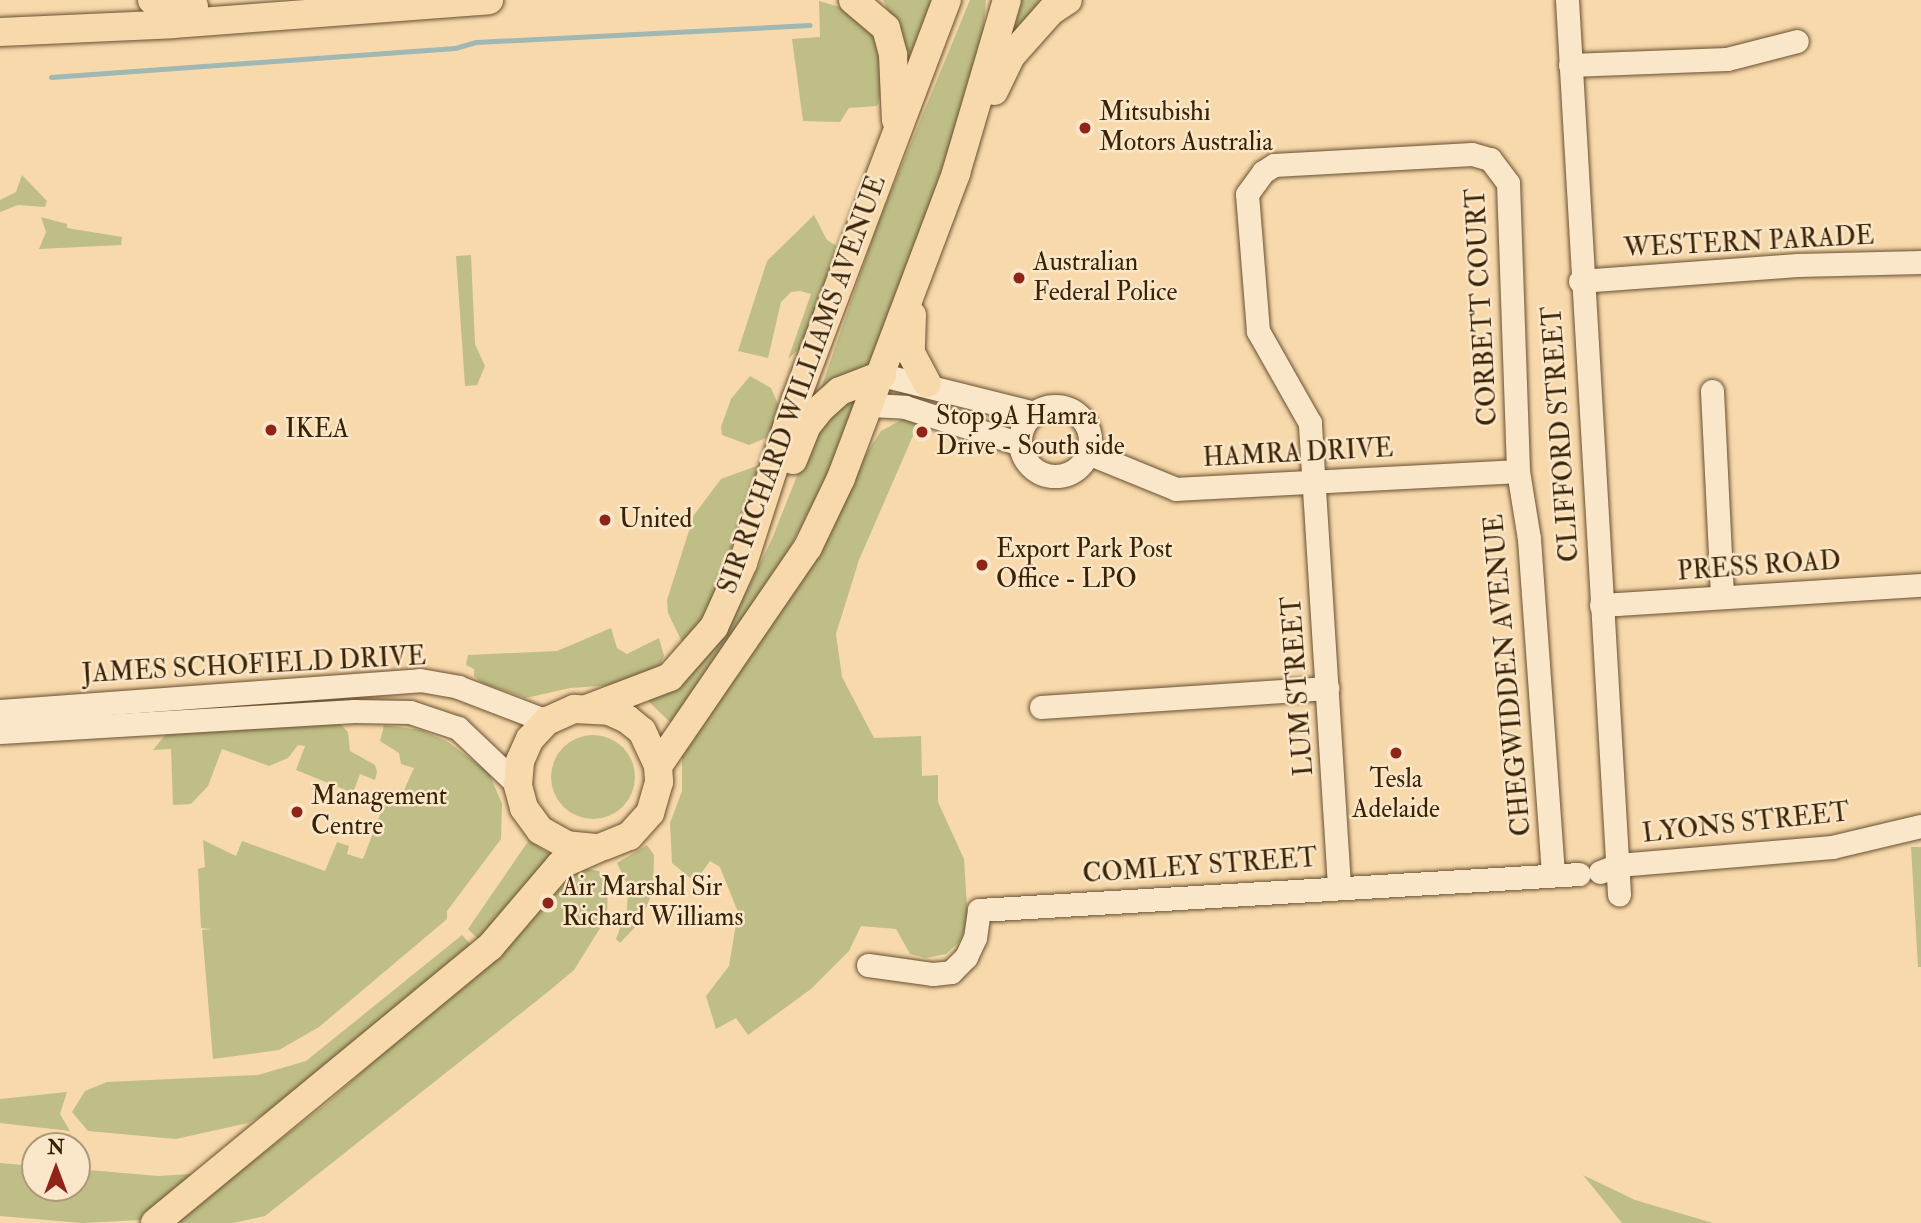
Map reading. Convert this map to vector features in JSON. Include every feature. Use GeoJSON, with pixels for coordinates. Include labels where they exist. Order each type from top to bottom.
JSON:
{"type":"FeatureCollection","features":[{"type":"Feature","properties":{"kind":"main road"},"geometry":{"type":"LineString","coordinates":[[152,0],[158,5],[330,9]]}},
{"type":"Feature","properties":{"kind":"main road"},"geometry":{"type":"LineString","coordinates":[[0,32],[173,24],[330,9],[489,0]]}},
{"type":"Feature","properties":{"kind":"main road"},"geometry":{"type":"LineString","coordinates":[[853,0],[886,28],[893,55],[896,130]]}},
{"type":"Feature","properties":{"kind":"main road","name":"SIR RICHARD WILLIAMS AVENUE"},"geometry":{"type":"LineString","coordinates":[[589,708],[654,686],[685,664],[714,627],[743,563],[796,399],[947,0]]}},
{"type":"Feature","properties":{"kind":"main road","name":"SIR RICHARD WILLIAMS AVENUE"},"geometry":{"type":"LineString","coordinates":[[658,766],[808,547],[871,405],[956,173],[1007,0]]}},
{"type":"Feature","properties":{"kind":"main road"},"geometry":{"type":"LineString","coordinates":[[956,173],[1011,57],[1051,11],[1068,0]]}},
{"type":"Feature","properties":{"kind":"main road"},"geometry":{"type":"LineString","coordinates":[[916,281],[909,337],[916,366],[927,383]]}},
{"type":"Feature","properties":{"kind":"main road"},"geometry":{"type":"LineString","coordinates":[[743,563],[776,506],[806,427],[840,391],[882,374]]}},
{"type":"Feature","properties":{"kind":"main road"},"geometry":{"type":"LineString","coordinates":[[155,1223],[490,947],[560,865],[629,836],[650,813],[659,782],[658,766],[647,740],[627,719],[589,708],[547,721],[525,750],[518,785],[524,808],[540,830],[568,845],[601,847]]}},
{"type":"Feature","properties":{"kind":"street","name":"CLIFFORD STREET"},"geometry":{"type":"LineString","coordinates":[[1567,0],[1580,281],[1601,605],[1599,870],[1619,894]]}},
{"type":"Feature","properties":{"kind":"street"},"geometry":{"type":"LineString","coordinates":[[1570,65],[1727,59],[1797,41]]}},
{"type":"Feature","properties":{"kind":"street","name":"CORBETT COURT"},"geometry":{"type":"LineString","coordinates":[[1314,481],[1310,423],[1258,331],[1247,194],[1263,172],[1274,165],[1472,155],[1490,159],[1500,167],[1508,183],[1518,471]]}},
{"type":"Feature","properties":{"kind":"street","name":"WESTERN PARADE"},"geometry":{"type":"LineString","coordinates":[[1580,281],[1797,265],[1921,262]]}},
{"type":"Feature","properties":{"kind":"street"},"geometry":{"type":"LineString","coordinates":[[882,374],[927,383],[1034,412]]}},
{"type":"Feature","properties":{"kind":"street"},"geometry":{"type":"LineString","coordinates":[[1712,391],[1722,597]]}},
{"type":"Feature","properties":{"kind":"street"},"geometry":{"type":"LineString","coordinates":[[871,405],[905,407],[1020,444]]}},
{"type":"Feature","properties":{"kind":"street"},"geometry":{"type":"LineString","coordinates":[[1055,405],[1076,413],[1089,431],[1088,453],[1074,471],[1052,476],[1033,468],[1020,444],[1026,421],[1034,412],[1055,405]]}},
{"type":"Feature","properties":{"kind":"street","name":"HAMRA DRIVE"},"geometry":{"type":"LineString","coordinates":[[1088,453],[1176,489],[1518,471]]}},
{"type":"Feature","properties":{"kind":"street","name":"CHEGWIDDEN AVENUE"},"geometry":{"type":"LineString","coordinates":[[1518,471],[1529,539],[1553,875]]}},
{"type":"Feature","properties":{"kind":"street","name":"LUM STREET"},"geometry":{"type":"LineString","coordinates":[[1314,481],[1339,886]]}},
{"type":"Feature","properties":{"kind":"street","name":"PRESS ROAD"},"geometry":{"type":"LineString","coordinates":[[1601,605],[1921,585]]}},
{"type":"Feature","properties":{"kind":"street","name":"JAMES SCHOFIELD DRIVE"},"geometry":{"type":"LineString","coordinates":[[0,710],[419,680],[458,687],[547,721]]}},
{"type":"Feature","properties":{"kind":"street"},"geometry":{"type":"LineString","coordinates":[[1041,707],[1327,688]]}},
{"type":"Feature","properties":{"kind":"street","name":"JAMES SCHOFIELD DRIVE"},"geometry":{"type":"LineString","coordinates":[[0,732],[354,711],[410,712],[458,728],[518,785]]}},
{"type":"Feature","properties":{"kind":"street","name":"LYONS STREET"},"geometry":{"type":"LineString","coordinates":[[1599,870],[1832,847],[1921,826]]}},
{"type":"Feature","properties":{"kind":"street","name":"COMLEY STREET"},"geometry":{"type":"LineString","coordinates":[[868,965],[933,974],[951,972],[959,966],[975,938],[979,910],[1599,870]]}},
{"type":"Feature","properties":{"kind":"shaded area"},"geometry":{"type":"Polygon","coordinates":[[[883,0],[934,0],[911,53],[908,52],[883,0]]]}},
{"type":"Feature","properties":{"kind":"shaded area"},"geometry":{"type":"Polygon","coordinates":[[[970,0],[986,0],[982,45],[877,368],[819,394],[878,223],[970,0]]]}},
{"type":"Feature","properties":{"kind":"shaded area"},"geometry":{"type":"Polygon","coordinates":[[[1015,0],[1049,0],[1007,46],[1015,0]]]}},
{"type":"Feature","properties":{"kind":"shaded area"},"geometry":{"type":"Polygon","coordinates":[[[819,1],[850,10],[875,35],[887,77],[877,106],[849,108],[840,122],[803,121],[792,39],[820,37],[819,1]]]}},
{"type":"Feature","properties":{"kind":"shaded area"},"geometry":{"type":"Polygon","coordinates":[[[22,175],[47,201],[45,207],[18,205],[0,212],[0,200],[16,192],[22,175]]]}},
{"type":"Feature","properties":{"kind":"shaded area"},"geometry":{"type":"Polygon","coordinates":[[[814,215],[827,240],[837,246],[803,345],[788,359],[811,294],[800,291],[791,292],[781,302],[768,358],[738,351],[767,261],[814,215]]]}},
{"type":"Feature","properties":{"kind":"shaded area"},"geometry":{"type":"Polygon","coordinates":[[[41,217],[67,224],[67,228],[122,237],[121,245],[39,249],[46,232],[41,217]]]}},
{"type":"Feature","properties":{"kind":"shaded area"},"geometry":{"type":"Polygon","coordinates":[[[471,255],[475,344],[485,366],[477,385],[465,386],[456,256],[471,255]]]}},
{"type":"Feature","properties":{"kind":"shaded area"},"geometry":{"type":"Polygon","coordinates":[[[750,376],[771,388],[780,409],[771,436],[749,445],[722,435],[721,427],[731,399],[750,376]]]}},
{"type":"Feature","properties":{"kind":"shaded area"},"geometry":{"type":"Polygon","coordinates":[[[858,392],[868,398],[772,582],[672,724],[645,698],[683,679],[706,658],[736,612],[772,539],[819,420],[858,392]]]}},
{"type":"Feature","properties":{"kind":"shaded area"},"geometry":{"type":"Polygon","coordinates":[[[903,419],[919,422],[859,560],[836,634],[842,677],[874,738],[921,736],[922,776],[938,775],[938,802],[964,859],[968,923],[959,942],[946,954],[926,958],[910,954],[896,929],[861,926],[849,951],[811,989],[748,1035],[736,1018],[716,1029],[706,996],[729,966],[738,912],[720,867],[710,861],[695,882],[672,863],[670,823],[682,791],[682,752],[873,443],[881,431],[903,419]]]}},
{"type":"Feature","properties":{"kind":"shaded area"},"geometry":{"type":"Polygon","coordinates":[[[762,464],[712,602],[684,646],[668,613],[667,600],[694,515],[721,479],[762,464]]]}},
{"type":"Feature","properties":{"kind":"shaded area"},"geometry":{"type":"Polygon","coordinates":[[[611,628],[617,648],[627,654],[659,638],[664,656],[659,666],[616,685],[570,688],[526,698],[482,683],[474,676],[474,669],[466,665],[468,655],[557,651],[611,628]]]}},
{"type":"Feature","properties":{"kind":"shaded area"},"geometry":{"type":"Polygon","coordinates":[[[339,723],[348,732],[350,751],[375,765],[377,772],[375,780],[360,774],[353,793],[296,770],[305,746],[298,745],[288,758],[269,766],[222,749],[208,786],[191,804],[173,805],[171,749],[153,750],[166,734],[339,723]]]}},
{"type":"Feature","properties":{"kind":"shaded area"},"geometry":{"type":"Polygon","coordinates":[[[384,725],[421,730],[448,742],[489,773],[502,804],[501,839],[447,911],[447,919],[319,1027],[279,1050],[213,1059],[202,930],[211,929],[201,928],[198,869],[205,867],[203,840],[236,856],[242,841],[325,871],[337,842],[349,846],[347,854],[363,859],[388,794],[404,790],[414,768],[401,764],[399,753],[380,741],[384,725]]]}},
{"type":"Feature","properties":{"kind":"shaded area"},"geometry":{"type":"Polygon","coordinates":[[[593,735],[609,738],[623,747],[632,761],[635,777],[632,793],[623,807],[609,816],[593,819],[577,816],[563,807],[554,793],[551,777],[554,761],[563,747],[577,738],[593,735]]]}},
{"type":"Feature","properties":{"kind":"shaded area"},"geometry":{"type":"Polygon","coordinates":[[[529,840],[550,855],[480,941],[468,929],[529,840]]]}},
{"type":"Feature","properties":{"kind":"shaded area"},"geometry":{"type":"Polygon","coordinates":[[[647,845],[654,855],[653,891],[640,922],[620,943],[616,939],[627,909],[628,886],[617,863],[647,845]]]}},
{"type":"Feature","properties":{"kind":"shaded area"},"geometry":{"type":"Polygon","coordinates":[[[1911,847],[1921,847],[1921,967],[1918,967],[1911,847]]]}},
{"type":"Feature","properties":{"kind":"shaded area"},"geometry":{"type":"Polygon","coordinates":[[[588,869],[599,871],[608,883],[607,917],[574,970],[265,1216],[233,1223],[174,1223],[327,1103],[513,937],[571,873],[588,869]]]}},
{"type":"Feature","properties":{"kind":"shaded area"},"geometry":{"type":"Polygon","coordinates":[[[462,935],[474,948],[280,1106],[248,1123],[176,1139],[88,1131],[72,1112],[85,1091],[107,1082],[258,1075],[306,1061],[462,935]]]}},
{"type":"Feature","properties":{"kind":"shaded area"},"geometry":{"type":"Polygon","coordinates":[[[67,1092],[60,1114],[70,1131],[0,1123],[0,1099],[67,1092]]]}},
{"type":"Feature","properties":{"kind":"shaded area"},"geometry":{"type":"Polygon","coordinates":[[[0,1163],[21,1165],[21,1202],[91,1202],[91,1170],[158,1176],[206,1173],[141,1220],[82,1223],[0,1216],[0,1163]]]}},
{"type":"Feature","properties":{"kind":"shaded area"},"geometry":{"type":"Polygon","coordinates":[[[1583,1175],[1635,1200],[1713,1223],[1622,1223],[1583,1175]]]}},
{"type":"Feature","properties":{"kind":"waterway"},"geometry":{"type":"LineString","coordinates":[[51,77],[455,48],[476,42],[810,25]]}},
{"type":"Feature","properties":{"kind":"place","name":"Mitsubishi Motors Australia"},"geometry":{"type":"Point","coordinates":[1085,128]}},
{"type":"Feature","properties":{"kind":"place","name":"Australian Federal Police"},"geometry":{"type":"Point","coordinates":[1019,278]}},
{"type":"Feature","properties":{"kind":"place","name":"IKEA"},"geometry":{"type":"Point","coordinates":[271,430]}},
{"type":"Feature","properties":{"kind":"place","name":"Stop 9A Hamra Drive - South side"},"geometry":{"type":"Point","coordinates":[922,432]}},
{"type":"Feature","properties":{"kind":"place","name":"United"},"geometry":{"type":"Point","coordinates":[605,520]}},
{"type":"Feature","properties":{"kind":"place","name":"Export Park Post Office - LPO"},"geometry":{"type":"Point","coordinates":[982,565]}},
{"type":"Feature","properties":{"kind":"place","name":"Tesla Adelaide"},"geometry":{"type":"Point","coordinates":[1396,753]}},
{"type":"Feature","properties":{"kind":"place","name":"Management Centre"},"geometry":{"type":"Point","coordinates":[297,812]}},
{"type":"Feature","properties":{"kind":"place","name":"Air Marshal Sir Richard Williams"},"geometry":{"type":"Point","coordinates":[548,903]}}]}
